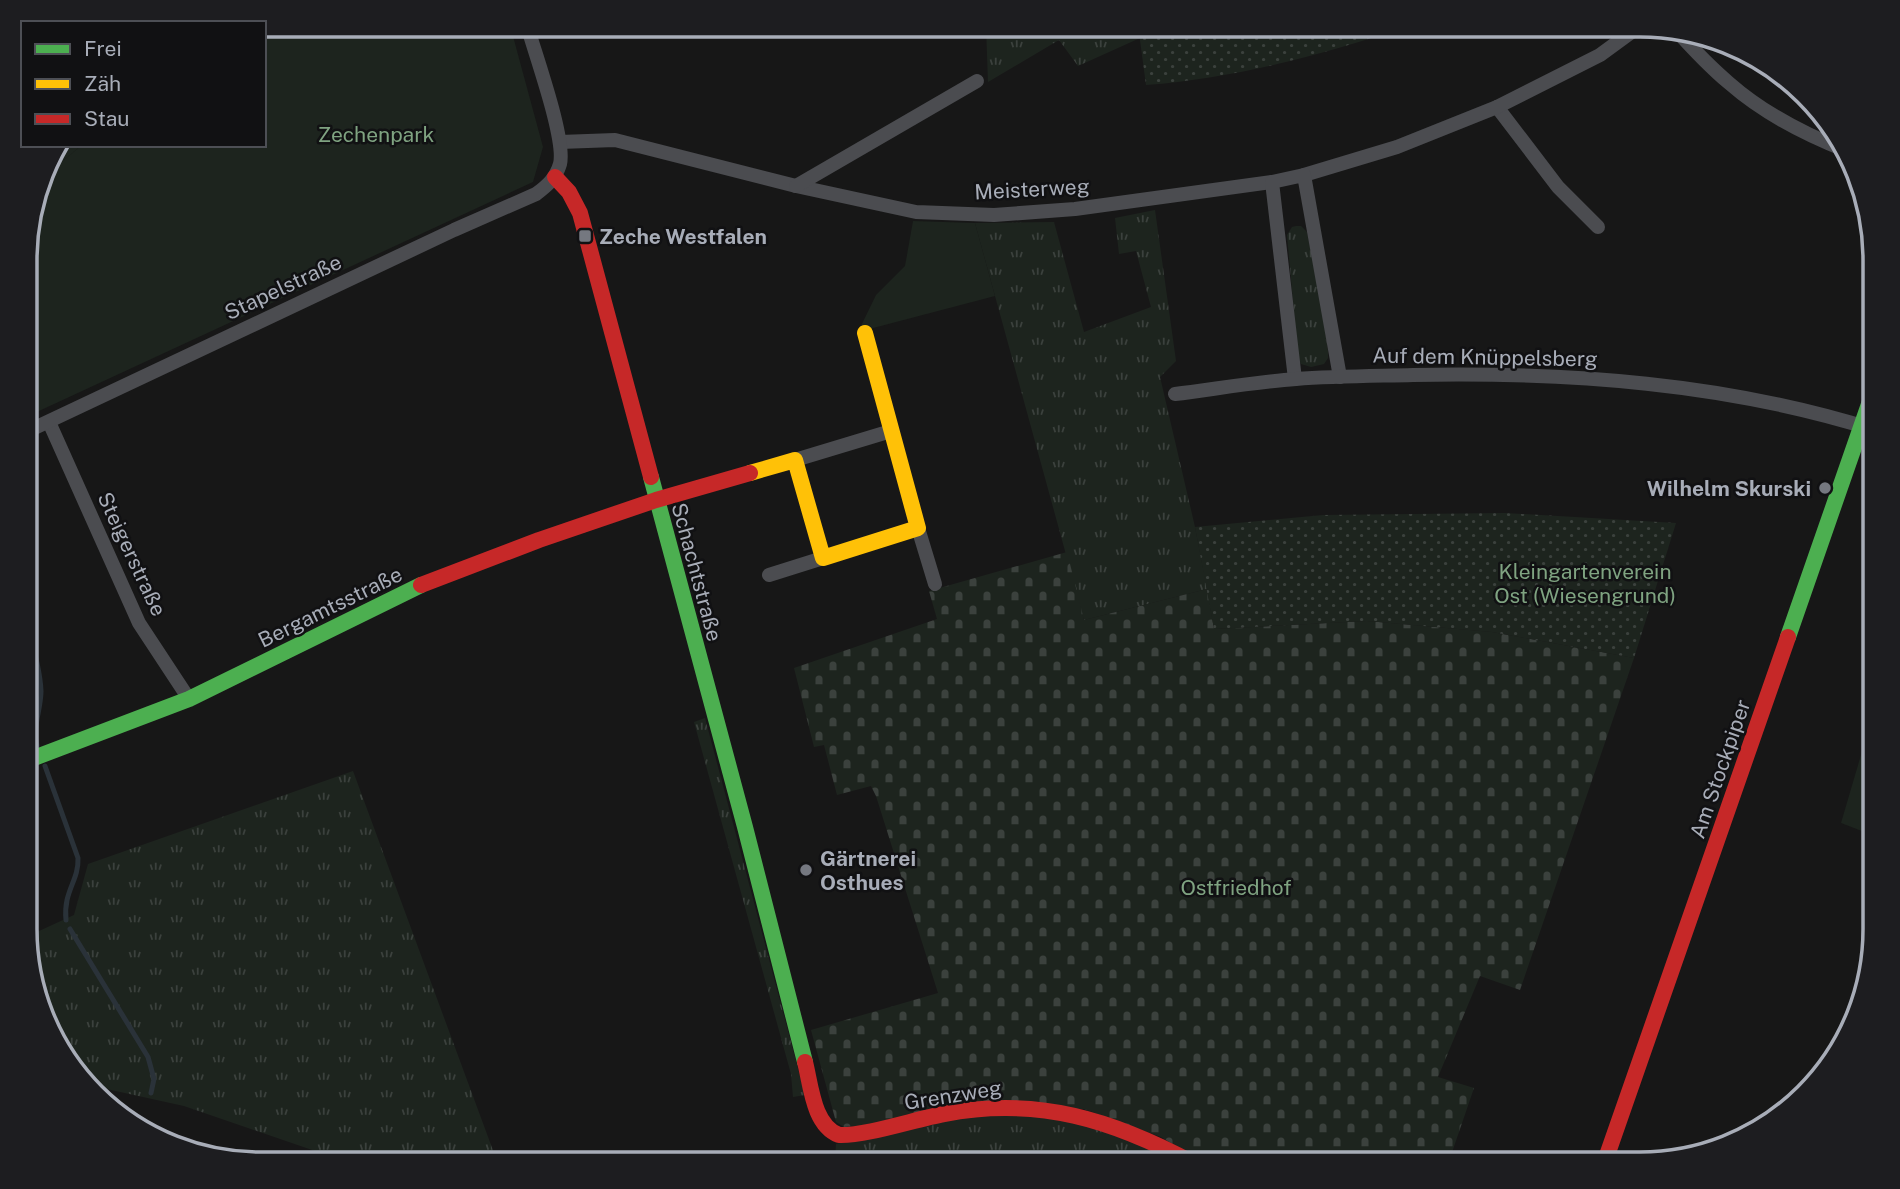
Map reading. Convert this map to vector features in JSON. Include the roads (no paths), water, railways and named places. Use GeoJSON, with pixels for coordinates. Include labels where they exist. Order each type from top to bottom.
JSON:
{"type":"FeatureCollection","features":[{"type":"Feature","properties":{"kind":"street"},"geometry":{"type":"LineString","coordinates":[[531,37],[560,142],[561,156],[555,177]]}},
{"type":"Feature","properties":{"kind":"street","name":"Meisterweg"},"geometry":{"type":"LineString","coordinates":[[560,142],[615,139],[894,209],[993,215],[1129,203],[1304,176],[1397,147],[1497,107],[1600,55],[1624,37]]}},
{"type":"Feature","properties":{"kind":"street"},"geometry":{"type":"LineString","coordinates":[[1688,42],[1730,84],[1777,116],[1831,145]]}},
{"type":"Feature","properties":{"kind":"street"},"geometry":{"type":"LineString","coordinates":[[796,186],[977,81]]}},
{"type":"Feature","properties":{"kind":"street"},"geometry":{"type":"LineString","coordinates":[[1497,107],[1558,187],[1598,227]]}},
{"type":"Feature","properties":{"kind":"street"},"geometry":{"type":"LineString","coordinates":[[1304,176],[1340,377]]}},
{"type":"Feature","properties":{"kind":"street","name":"Stapelstraße"},"geometry":{"type":"LineString","coordinates":[[37,427],[454,230],[536,194],[555,177]]}},
{"type":"Feature","properties":{"kind":"street","name":"Schachtstraße"},"geometry":{"type":"LineString","coordinates":[[555,177],[569,192],[580,213],[745,827],[817,1109],[824,1124],[833,1133]]}},
{"type":"Feature","properties":{"kind":"street"},"geometry":{"type":"LineString","coordinates":[[1272,182],[1295,379]]}},
{"type":"Feature","properties":{"kind":"street"},"geometry":{"type":"LineString","coordinates":[[865,334],[935,584]]}},
{"type":"Feature","properties":{"kind":"street","name":"Auf dem Knüppelsberg"},"geometry":{"type":"LineString","coordinates":[[1175,394],[1295,379],[1340,377],[1495,373],[1601,378],[1718,393],[1802,410],[1863,427]]}},
{"type":"Feature","properties":{"kind":"street","name":"Steigerstraße"},"geometry":{"type":"LineString","coordinates":[[49,422],[139,623],[189,699]]}},
{"type":"Feature","properties":{"kind":"street"},"geometry":{"type":"LineString","coordinates":[[823,558],[795,460],[891,431]]}},
{"type":"Feature","properties":{"kind":"street","name":"Am Stockpiper"},"geometry":{"type":"LineString","coordinates":[[1608,1152],[1863,442]]}},
{"type":"Feature","properties":{"kind":"street","name":"Bergamtsstraße"},"geometry":{"type":"LineString","coordinates":[[37,757],[189,699],[426,583],[656,500],[795,460]]}},
{"type":"Feature","properties":{"kind":"street"},"geometry":{"type":"LineString","coordinates":[[769,575],[918,528]]}},
{"type":"Feature","properties":{"kind":"street","name":"Grenzweg"},"geometry":{"type":"LineString","coordinates":[[833,1133],[845,1135],[978,1108],[1030,1108],[1084,1116],[1111,1124],[1173,1152]]}},
{"type":"Feature","properties":{"kind":"waterway"},"geometry":{"type":"LineString","coordinates":[[37,666],[41,698],[37,725]]}},
{"type":"Feature","properties":{"kind":"waterway"},"geometry":{"type":"LineString","coordinates":[[45,766],[78,858],[67,901],[66,920]]}},
{"type":"Feature","properties":{"kind":"waterway"},"geometry":{"type":"LineString","coordinates":[[70,929],[148,1057],[154,1079],[151,1093]]}},
{"type":"Feature","properties":{"kind":"place","name":"Zeche Westfalen"},"geometry":{"type":"Point","coordinates":[585,236]}},
{"type":"Feature","properties":{"kind":"place","name":"Wilhelm Skurski"},"geometry":{"type":"Point","coordinates":[1825,488]}},
{"type":"Feature","properties":{"kind":"place","name":"Gärtnerei Osthues"},"geometry":{"type":"Point","coordinates":[806,870]}},
{"type":"Feature","properties":{"kind":"park label","name":"Zechenpark"},"geometry":{"type":"Point","coordinates":[376,134]}},
{"type":"Feature","properties":{"kind":"park label","name":"Kleingartenverein Ost (Wiesengrund)"},"geometry":{"type":"Point","coordinates":[1585,583]}},
{"type":"Feature","properties":{"kind":"park label","name":"Ostfriedhof"},"geometry":{"type":"Point","coordinates":[1236,887]}}]}
